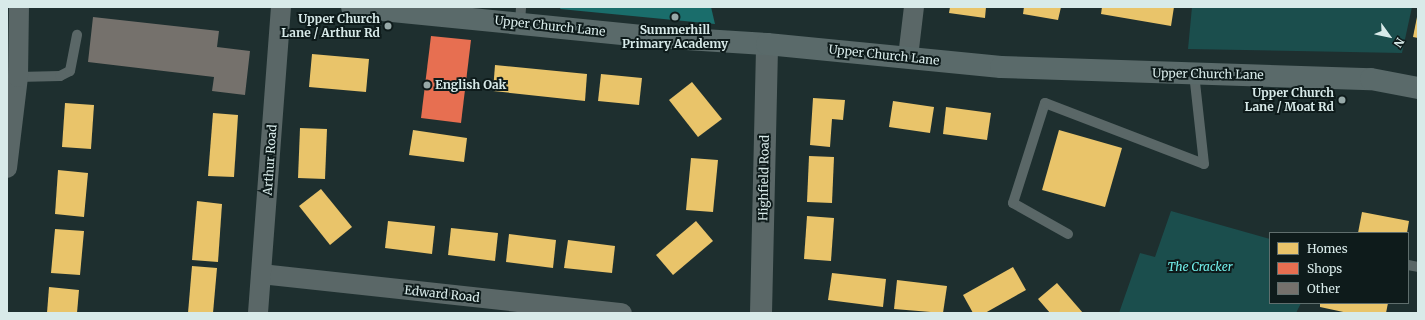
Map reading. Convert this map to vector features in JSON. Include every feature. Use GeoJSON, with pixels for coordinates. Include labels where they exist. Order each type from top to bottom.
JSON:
{"type":"FeatureCollection","features":[{"type":"Feature","properties":{"kind":"main road","name":"Upper Church Lane"},"geometry":{"type":"LineString","coordinates":[[352,7],[520,15],[656,37],[767,44],[1001,67],[1371,79],[1418,88]]}},
{"type":"Feature","properties":{"kind":"street"},"geometry":{"type":"LineString","coordinates":[[7,168],[18,77],[20,7]]}},
{"type":"Feature","properties":{"kind":"street","name":"Arthur Road"},"geometry":{"type":"LineString","coordinates":[[258,313],[281,7]]}},
{"type":"Feature","properties":{"kind":"street"},"geometry":{"type":"LineString","coordinates":[[908,57],[914,7]]}},
{"type":"Feature","properties":{"kind":"street","name":"Highfield Road"},"geometry":{"type":"LineString","coordinates":[[761,313],[767,44]]}},
{"type":"Feature","properties":{"kind":"street","name":"Edward Road"},"geometry":{"type":"LineString","coordinates":[[261,274],[510,307],[622,313]]}},
{"type":"Feature","properties":{"kind":"lane"},"geometry":{"type":"LineString","coordinates":[[18,77],[60,76],[70,71],[77,35]]}},
{"type":"Feature","properties":{"kind":"lane"},"geometry":{"type":"LineString","coordinates":[[1068,234],[1014,203],[1045,103],[1204,164],[1194,74]]}},
{"type":"Feature","properties":{"kind":"green space"},"geometry":{"type":"Polygon","coordinates":[[[1192,7],[1412,7],[1402,53],[1188,49],[1192,7]]]}},
{"type":"Feature","properties":{"kind":"green space","name":"The Cracker"},"geometry":{"type":"Polygon","coordinates":[[[1171,211],[1269,239],[1269,304],[1300,304],[1296,313],[1119,313],[1140,253],[1155,257],[1171,211]]]}},
{"type":"Feature","properties":{"kind":"shaded area","name":"Summerhill Primary Academy"},"geometry":{"type":"Polygon","coordinates":[[[561,7],[711,7],[715,24],[560,9],[561,7]]]}},
{"type":"Feature","properties":{"kind":"building: Homes"},"geometry":{"type":"Polygon","coordinates":[[[950,7],[986,7],[985,18],[949,13],[950,7]]]}},
{"type":"Feature","properties":{"kind":"building: Homes"},"geometry":{"type":"Polygon","coordinates":[[[1024,7],[1061,7],[1058,20],[1023,14],[1024,7]]]}},
{"type":"Feature","properties":{"kind":"building: Homes"},"geometry":{"type":"Polygon","coordinates":[[[1102,7],[1174,7],[1171,26],[1101,14],[1102,7]]]}},
{"type":"Feature","properties":{"kind":"building: Homes"},"geometry":{"type":"Polygon","coordinates":[[[1418,17],[1418,38],[1413,37],[1418,17]]]}},
{"type":"Feature","properties":{"kind":"building: Homes"},"geometry":{"type":"Polygon","coordinates":[[[312,54],[369,59],[366,92],[309,87],[312,54]]]}},
{"type":"Feature","properties":{"kind":"building: Homes"},"geometry":{"type":"Polygon","coordinates":[[[495,65],[587,74],[585,101],[493,91],[495,65]]]}},
{"type":"Feature","properties":{"kind":"building: Homes"},"geometry":{"type":"Polygon","coordinates":[[[601,74],[642,78],[639,105],[598,101],[601,74]]]}},
{"type":"Feature","properties":{"kind":"building: Homes"},"geometry":{"type":"Polygon","coordinates":[[[692,82],[722,119],[698,137],[669,100],[692,82]]]}},
{"type":"Feature","properties":{"kind":"building: Homes"},"geometry":{"type":"Polygon","coordinates":[[[813,98],[845,100],[843,120],[832,119],[830,147],[810,145],[813,98]]]}},
{"type":"Feature","properties":{"kind":"building: Homes"},"geometry":{"type":"Polygon","coordinates":[[[893,101],[934,107],[930,133],[889,127],[893,101]]]}},
{"type":"Feature","properties":{"kind":"building: Homes"},"geometry":{"type":"Polygon","coordinates":[[[65,103],[94,105],[91,149],[62,147],[65,103]]]}},
{"type":"Feature","properties":{"kind":"building: Homes"},"geometry":{"type":"Polygon","coordinates":[[[946,107],[991,113],[987,140],[943,134],[946,107]]]}},
{"type":"Feature","properties":{"kind":"building: Homes"},"geometry":{"type":"Polygon","coordinates":[[[213,113],[238,115],[234,177],[208,176],[213,113]]]}},
{"type":"Feature","properties":{"kind":"building: Homes"},"geometry":{"type":"Polygon","coordinates":[[[300,128],[327,129],[325,179],[298,178],[300,128]]]}},
{"type":"Feature","properties":{"kind":"building: Homes"},"geometry":{"type":"Polygon","coordinates":[[[413,130],[467,138],[464,162],[409,155],[413,130]]]}},
{"type":"Feature","properties":{"kind":"building: Homes"},"geometry":{"type":"Polygon","coordinates":[[[1059,130],[1122,148],[1105,207],[1042,190],[1059,130]]]}},
{"type":"Feature","properties":{"kind":"building: Homes"},"geometry":{"type":"Polygon","coordinates":[[[809,156],[834,157],[832,203],[807,202],[809,156]]]}},
{"type":"Feature","properties":{"kind":"building: Homes"},"geometry":{"type":"Polygon","coordinates":[[[691,158],[718,160],[713,212],[686,210],[691,158]]]}},
{"type":"Feature","properties":{"kind":"building: Homes"},"geometry":{"type":"Polygon","coordinates":[[[58,170],[88,173],[84,217],[55,214],[58,170]]]}},
{"type":"Feature","properties":{"kind":"building: Homes"},"geometry":{"type":"Polygon","coordinates":[[[321,189],[352,227],[330,245],[299,206],[321,189]]]}},
{"type":"Feature","properties":{"kind":"building: Homes"},"geometry":{"type":"Polygon","coordinates":[[[197,201],[222,204],[218,262],[192,260],[197,201]]]}},
{"type":"Feature","properties":{"kind":"building: Homes"},"geometry":{"type":"Polygon","coordinates":[[[1362,212],[1409,221],[1407,232],[1358,232],[1362,212]]]}},
{"type":"Feature","properties":{"kind":"building: Homes"},"geometry":{"type":"Polygon","coordinates":[[[807,216],[834,218],[831,261],[804,259],[807,216]]]}},
{"type":"Feature","properties":{"kind":"building: Homes"},"geometry":{"type":"Polygon","coordinates":[[[388,221],[435,226],[432,254],[385,248],[388,221]]]}},
{"type":"Feature","properties":{"kind":"building: Homes"},"geometry":{"type":"Polygon","coordinates":[[[696,221],[713,241],[673,275],[656,255],[696,221]]]}},
{"type":"Feature","properties":{"kind":"building: Homes"},"geometry":{"type":"Polygon","coordinates":[[[451,228],[498,233],[495,261],[448,255],[451,228]]]}},
{"type":"Feature","properties":{"kind":"building: Homes"},"geometry":{"type":"Polygon","coordinates":[[[55,229],[84,231],[80,275],[51,273],[55,229]]]}},
{"type":"Feature","properties":{"kind":"building: Homes"},"geometry":{"type":"Polygon","coordinates":[[[509,234],[556,240],[553,268],[506,262],[509,234]]]}},
{"type":"Feature","properties":{"kind":"building: Homes"},"geometry":{"type":"Polygon","coordinates":[[[568,240],[615,246],[612,273],[564,268],[568,240]]]}},
{"type":"Feature","properties":{"kind":"building: Homes"},"geometry":{"type":"Polygon","coordinates":[[[192,266],[217,268],[213,313],[188,313],[192,266]]]}},
{"type":"Feature","properties":{"kind":"building: Homes"},"geometry":{"type":"Polygon","coordinates":[[[1013,267],[1026,290],[985,313],[973,313],[963,295],[1013,267]]]}},
{"type":"Feature","properties":{"kind":"building: Homes"},"geometry":{"type":"Polygon","coordinates":[[[832,273],[886,279],[883,307],[828,300],[832,273]]]}},
{"type":"Feature","properties":{"kind":"building: Homes"},"geometry":{"type":"Polygon","coordinates":[[[897,280],[947,286],[943,313],[894,309],[897,280]]]}},
{"type":"Feature","properties":{"kind":"building: Homes"},"geometry":{"type":"Polygon","coordinates":[[[1057,283],[1083,313],[1050,313],[1038,299],[1057,283]]]}},
{"type":"Feature","properties":{"kind":"building: Homes"},"geometry":{"type":"Polygon","coordinates":[[[49,287],[79,290],[77,313],[47,313],[49,287]]]}},
{"type":"Feature","properties":{"kind":"building: Homes"},"geometry":{"type":"Polygon","coordinates":[[[1320,304],[1388,304],[1386,313],[1348,313],[1320,307],[1320,304]]]}},
{"type":"Feature","properties":{"kind":"building: Shops"},"geometry":{"type":"Polygon","coordinates":[[[431,36],[471,40],[461,123],[421,118],[431,36]]]}},
{"type":"Feature","properties":{"kind":"building: Other"},"geometry":{"type":"Polygon","coordinates":[[[93,17],[219,31],[217,47],[250,51],[245,95],[212,91],[214,77],[88,62],[93,17]]]}},
{"type":"Feature","properties":{"kind":"place","name":"Summerhill Primary Academy"},"geometry":{"type":"Point","coordinates":[675,17]}},
{"type":"Feature","properties":{"kind":"place","name":"Upper Church Lane / Arthur Rd"},"geometry":{"type":"Point","coordinates":[388,26]}},
{"type":"Feature","properties":{"kind":"place","name":"English Oak"},"geometry":{"type":"Point","coordinates":[427,85]}},
{"type":"Feature","properties":{"kind":"place","name":"Upper Church Lane / Moat Rd"},"geometry":{"type":"Point","coordinates":[1342,100]}}]}
